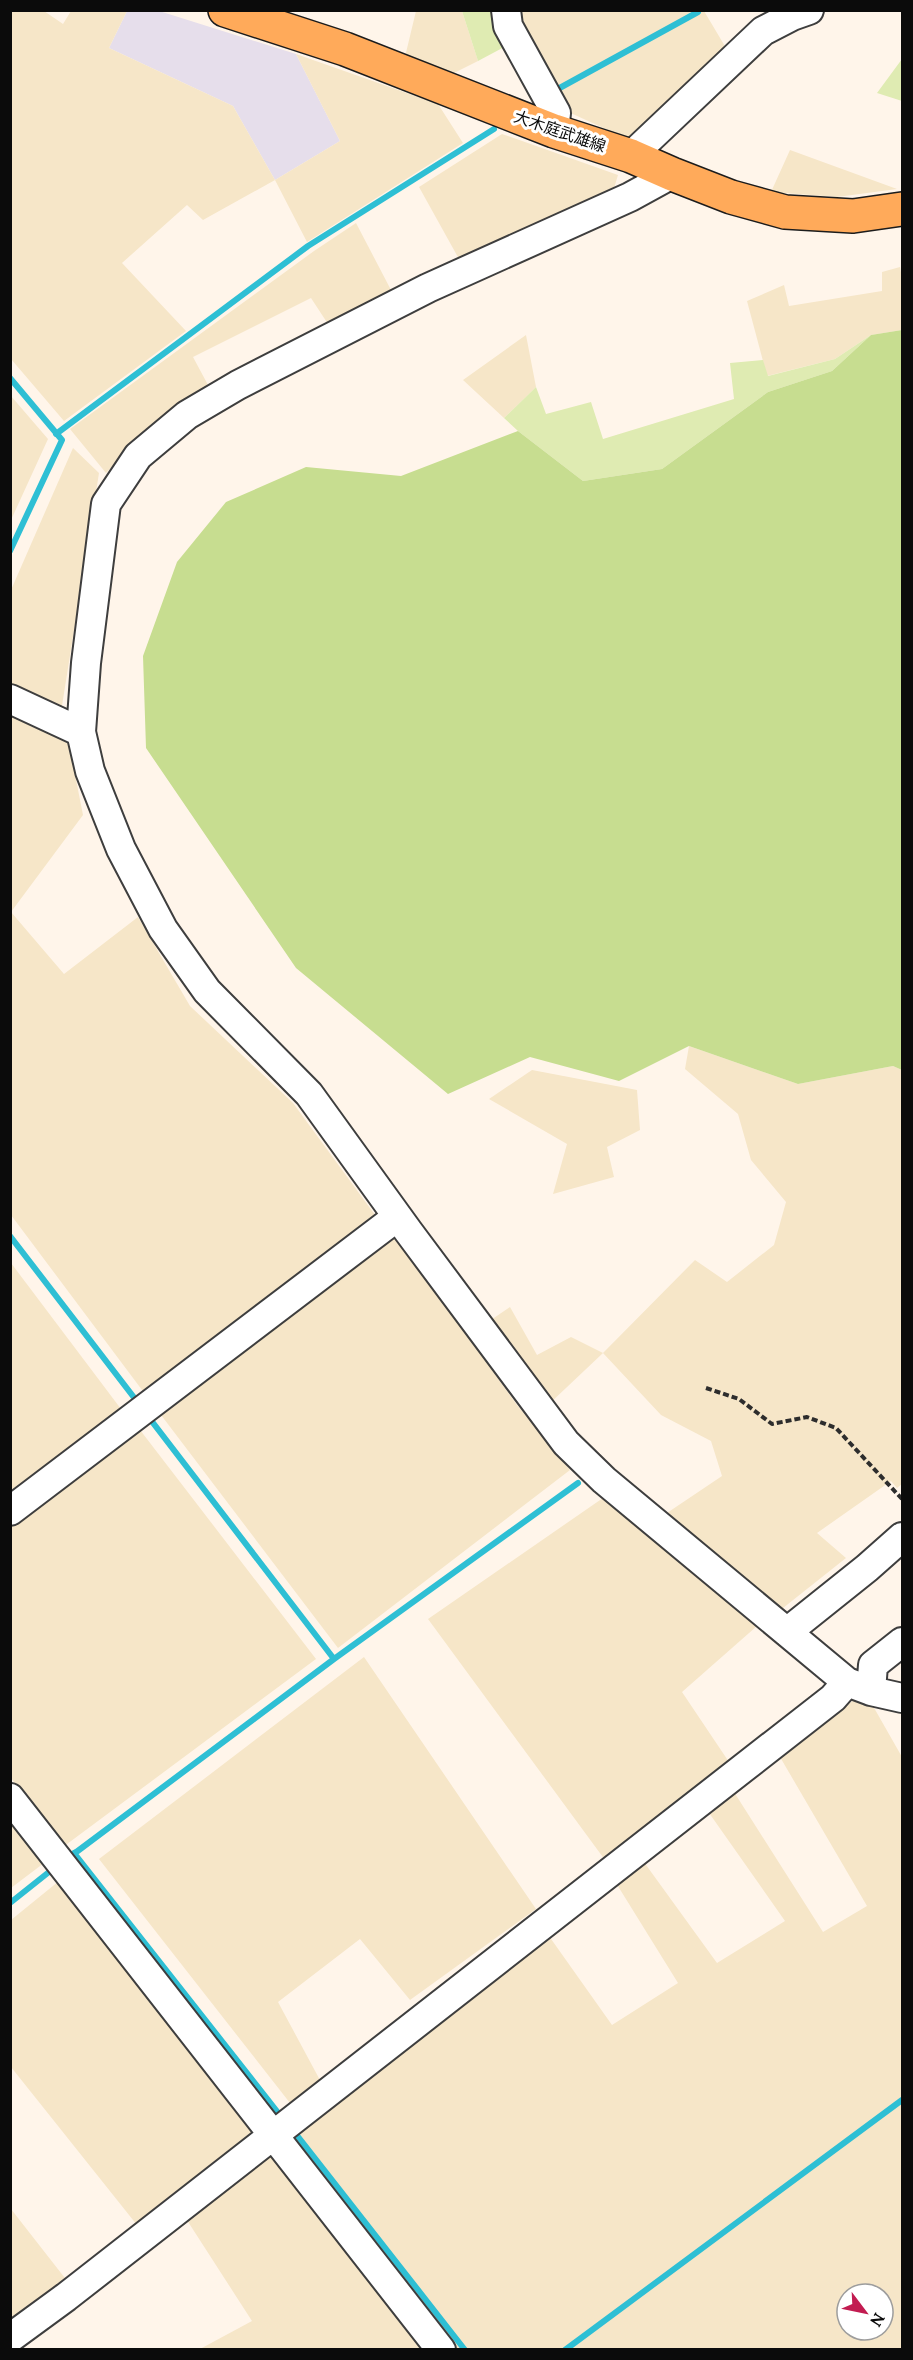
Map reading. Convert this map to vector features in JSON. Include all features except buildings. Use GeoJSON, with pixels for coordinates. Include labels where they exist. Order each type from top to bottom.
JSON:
{"type":"FeatureCollection","features":[{"type":"Feature","properties":{"kind":"main road","name":"大木庭武雄線"},"geometry":{"type":"LineString","coordinates":[[225,10],[345,49],[554,131],[631,156],[731,197],[784,212],[853,216],[903,210]]}},
{"type":"Feature","properties":{"kind":"street"},"geometry":{"type":"LineString","coordinates":[[506,10],[508,26],[556,113],[554,131]]}},
{"type":"Feature","properties":{"kind":"street"},"geometry":{"type":"LineString","coordinates":[[631,156],[763,31],[809,10]]}},
{"type":"Feature","properties":{"kind":"street"},"geometry":{"type":"LineString","coordinates":[[672,174],[630,197],[428,288],[237,385],[187,415],[138,456],[106,504],[86,663],[81,732],[90,771],[121,849],[163,929],[207,991],[309,1094],[567,1443],[604,1480],[787,1632],[859,1686],[903,1698]]}},
{"type":"Feature","properties":{"kind":"street"},"geometry":{"type":"LineString","coordinates":[[10,699],[81,732]]}},
{"type":"Feature","properties":{"kind":"street"},"geometry":{"type":"LineString","coordinates":[[10,1511],[397,1216]]}},
{"type":"Feature","properties":{"kind":"street"},"geometry":{"type":"LineString","coordinates":[[787,1632],[903,1537]]}},
{"type":"Feature","properties":{"kind":"street"},"geometry":{"type":"LineString","coordinates":[[10,2338],[66,2297],[834,1698],[859,1686],[873,1665],[903,1642]]}},
{"type":"Feature","properties":{"kind":"street"},"geometry":{"type":"LineString","coordinates":[[10,1798],[69,1874],[283,2127],[441,2349]]}},
{"type":"Feature","properties":{"kind":"path"},"geometry":{"type":"LineString","coordinates":[[706,1388],[739,1399],[772,1424],[807,1417],[836,1428],[903,1499]]}},
{"type":"Feature","properties":{"kind":"shaded area"},"geometry":{"type":"Polygon","coordinates":[[[156,10],[296,54],[340,141],[275,180],[233,106],[109,48],[127,11],[156,10]]]}},
{"type":"Feature","properties":{"kind":"shaded area"},"geometry":{"type":"Polygon","coordinates":[[[10,11],[44,11],[63,24],[71,11],[127,11],[109,48],[233,106],[275,180],[203,220],[187,205],[122,263],[186,331],[64,421],[11,359],[10,11]]]}},
{"type":"Feature","properties":{"kind":"shaded area"},"geometry":{"type":"Polygon","coordinates":[[[416,11],[462,11],[478,61],[448,76],[404,61],[416,11]]]}},
{"type":"Feature","properties":{"kind":"shaded area"},"geometry":{"type":"Polygon","coordinates":[[[518,11],[704,11],[729,53],[632,141],[564,110],[515,24],[518,11]]]}},
{"type":"Feature","properties":{"kind":"shaded area"},"geometry":{"type":"Polygon","coordinates":[[[296,54],[438,104],[463,143],[307,242],[275,180],[340,141],[296,54]]]}},
{"type":"Feature","properties":{"kind":"shaded area"},"geometry":{"type":"Polygon","coordinates":[[[502,134],[618,175],[612,195],[459,259],[419,187],[502,134]]]}},
{"type":"Feature","properties":{"kind":"shaded area"},"geometry":{"type":"Polygon","coordinates":[[[790,150],[897,189],[837,197],[771,192],[790,150]]]}},
{"type":"Feature","properties":{"kind":"shaded area"},"geometry":{"type":"Polygon","coordinates":[[[356,223],[391,290],[328,324],[311,298],[193,357],[208,385],[155,422],[106,473],[70,429],[314,251],[356,223]]]}},
{"type":"Feature","properties":{"kind":"shaded area"},"geometry":{"type":"Polygon","coordinates":[[[900,267],[902,330],[871,335],[835,359],[767,376],[747,301],[784,285],[789,306],[882,291],[882,272],[900,267]]]}},
{"type":"Feature","properties":{"kind":"shaded area"},"geometry":{"type":"Polygon","coordinates":[[[526,335],[536,387],[504,418],[463,380],[526,335]]]}},
{"type":"Feature","properties":{"kind":"shaded area"},"geometry":{"type":"Polygon","coordinates":[[[11,396],[48,439],[11,520],[11,396]]]}},
{"type":"Feature","properties":{"kind":"shaded area"},"geometry":{"type":"Polygon","coordinates":[[[73,448],[99,473],[61,712],[11,685],[11,590],[73,448]]]}},
{"type":"Feature","properties":{"kind":"shaded area"},"geometry":{"type":"Polygon","coordinates":[[[11,715],[69,744],[83,815],[11,912],[11,715]]]}},
{"type":"Feature","properties":{"kind":"shaded area"},"geometry":{"type":"Polygon","coordinates":[[[11,912],[64,974],[138,917],[190,1006],[293,1103],[378,1219],[145,1394],[11,1215],[11,912]]]}},
{"type":"Feature","properties":{"kind":"shaded area"},"geometry":{"type":"Polygon","coordinates":[[[689,1046],[798,1084],[893,1066],[902,1070],[902,1484],[897,1488],[891,1481],[817,1533],[846,1558],[778,1612],[664,1515],[722,1476],[711,1441],[661,1415],[603,1353],[695,1260],[727,1282],[774,1245],[786,1202],[751,1160],[738,1114],[685,1069],[689,1046]]]}},
{"type":"Feature","properties":{"kind":"shaded area"},"geometry":{"type":"Polygon","coordinates":[[[532,1070],[637,1090],[640,1130],[607,1147],[614,1177],[553,1194],[567,1144],[489,1099],[532,1070]]]}},
{"type":"Feature","properties":{"kind":"shaded area"},"geometry":{"type":"Polygon","coordinates":[[[394,1233],[517,1405],[570,1470],[338,1648],[158,1411],[394,1233]]]}},
{"type":"Feature","properties":{"kind":"shaded area"},"geometry":{"type":"Polygon","coordinates":[[[11,1263],[124,1413],[11,1499],[11,1263]]]}},
{"type":"Feature","properties":{"kind":"shaded area"},"geometry":{"type":"Polygon","coordinates":[[[510,1307],[537,1355],[571,1337],[603,1353],[548,1405],[485,1324],[510,1307]]]}},
{"type":"Feature","properties":{"kind":"shaded area"},"geometry":{"type":"Polygon","coordinates":[[[137,1426],[316,1659],[63,1847],[11,1778],[11,1523],[137,1426]]]}},
{"type":"Feature","properties":{"kind":"shaded area"},"geometry":{"type":"Polygon","coordinates":[[[603,1498],[757,1626],[682,1692],[729,1762],[605,1860],[428,1619],[603,1498]]]}},
{"type":"Feature","properties":{"kind":"shaded area"},"geometry":{"type":"Polygon","coordinates":[[[364,1657],[536,1909],[410,2000],[360,1939],[278,2002],[321,2082],[290,2103],[99,1859],[364,1657]]]}},
{"type":"Feature","properties":{"kind":"shaded area"},"geometry":{"type":"Polygon","coordinates":[[[854,1700],[873,1706],[902,1757],[902,2349],[200,2349],[252,2321],[183,2214],[544,1929],[612,2025],[678,1983],[616,1883],[641,1858],[717,1963],[785,1921],[707,1810],[734,1792],[823,1932],[867,1906],[780,1757],[854,1700]]]}},
{"type":"Feature","properties":{"kind":"shaded area"},"geometry":{"type":"Polygon","coordinates":[[[11,1819],[44,1863],[11,1888],[11,1819]]]}},
{"type":"Feature","properties":{"kind":"shaded area"},"geometry":{"type":"Polygon","coordinates":[[[59,1881],[255,2134],[137,2225],[11,2067],[11,1920],[59,1881]]]}},
{"type":"Feature","properties":{"kind":"shaded area"},"geometry":{"type":"Polygon","coordinates":[[[11,2209],[68,2282],[11,2324],[11,2209]]]}},
{"type":"Feature","properties":{"kind":"green space"},"geometry":{"type":"Polygon","coordinates":[[[462,11],[492,11],[508,45],[478,61],[462,11]]]}},
{"type":"Feature","properties":{"kind":"green space"},"geometry":{"type":"Polygon","coordinates":[[[902,59],[902,101],[877,93],[902,59]]]}},
{"type":"Feature","properties":{"kind":"green space"},"geometry":{"type":"Polygon","coordinates":[[[902,330],[902,1070],[893,1066],[798,1084],[689,1046],[619,1081],[530,1057],[448,1094],[296,968],[146,748],[143,656],[177,562],[226,502],[306,467],[401,476],[518,431],[583,481],[662,469],[768,392],[832,371],[871,335],[902,330]]]}},
{"type":"Feature","properties":{"kind":"green space"},"geometry":{"type":"Polygon","coordinates":[[[871,335],[832,371],[768,392],[662,469],[583,481],[504,418],[536,387],[546,414],[591,402],[603,439],[734,399],[730,363],[763,360],[768,376],[835,359],[871,335]]]}},
{"type":"Feature","properties":{"kind":"waterway"},"geometry":{"type":"LineString","coordinates":[[556,90],[698,12],[697,10]]}},
{"type":"Feature","properties":{"kind":"waterway"},"geometry":{"type":"LineString","coordinates":[[56,434],[308,246],[494,129]]}},
{"type":"Feature","properties":{"kind":"waterway"},"geometry":{"type":"LineString","coordinates":[[10,378],[62,440],[10,551]]}},
{"type":"Feature","properties":{"kind":"waterway"},"geometry":{"type":"LineString","coordinates":[[10,1236],[139,1404]]}},
{"type":"Feature","properties":{"kind":"waterway"},"geometry":{"type":"LineString","coordinates":[[67,1859],[334,1659],[147,1415]]}},
{"type":"Feature","properties":{"kind":"waterway"},"geometry":{"type":"LineString","coordinates":[[334,1659],[578,1483]]}},
{"type":"Feature","properties":{"kind":"waterway"},"geometry":{"type":"LineString","coordinates":[[74,1853],[283,2119]]}},
{"type":"Feature","properties":{"kind":"waterway"},"geometry":{"type":"LineString","coordinates":[[10,1903],[54,1868]]}},
{"type":"Feature","properties":{"kind":"waterway"},"geometry":{"type":"LineString","coordinates":[[565,2350],[902,2100]]}},
{"type":"Feature","properties":{"kind":"waterway"},"geometry":{"type":"LineString","coordinates":[[292,2129],[465,2350]]}}]}
